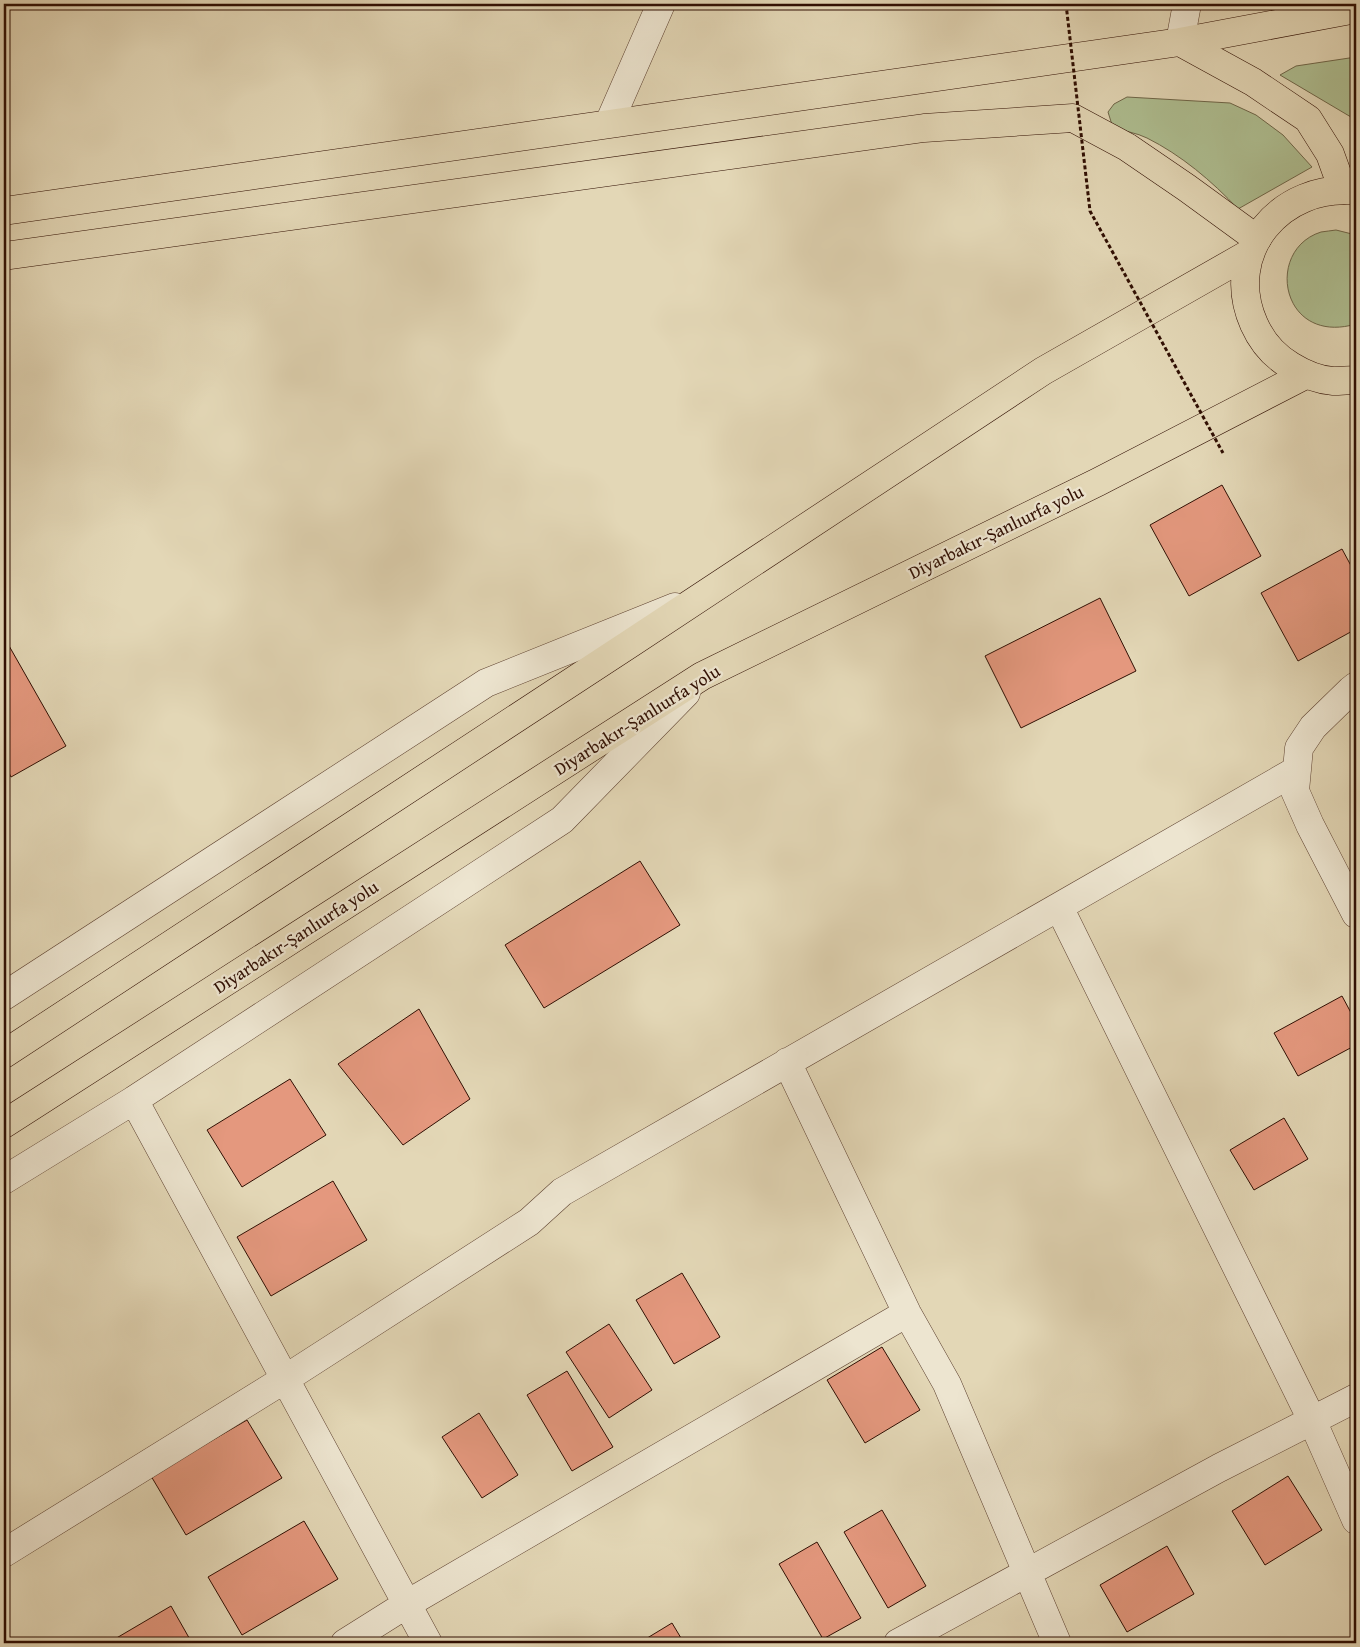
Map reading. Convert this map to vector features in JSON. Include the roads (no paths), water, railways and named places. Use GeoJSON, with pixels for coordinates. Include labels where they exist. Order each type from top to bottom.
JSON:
{"type":"FeatureCollection","features":[{"type":"Feature","properties":{"kind":"main road"},"geometry":{"type":"LineString","coordinates":[[4,211],[1180,42],[1356,9]]}},
{"type":"Feature","properties":{"kind":"main road"},"geometry":{"type":"LineString","coordinates":[[1180,42],[1253,82],[1308,119],[1350,190],[1317,192],[1293,202],[1273,218],[1254,246],[1245,281],[1248,311],[1260,338],[1280,360],[1305,375],[1333,381],[1356,380]]}},
{"type":"Feature","properties":{"kind":"main road"},"geometry":{"type":"LineString","coordinates":[[4,256],[924,128],[1072,118],[1127,147],[1188,188],[1254,246]]}},
{"type":"Feature","properties":{"kind":"main road"},"geometry":{"type":"LineString","coordinates":[[4,1054],[1043,371],[1254,246]]}},
{"type":"Feature","properties":{"kind":"main road","name":"Diyarbakır-Şanlıurfa yolu"},"geometry":{"type":"LineString","coordinates":[[4,1124],[702,676],[1098,482],[1305,375]]}},
{"type":"Feature","properties":{"kind":"street"},"geometry":{"type":"LineString","coordinates":[[609,123],[661,4]]}},
{"type":"Feature","properties":{"kind":"street"},"geometry":{"type":"LineString","coordinates":[[1180,42],[1186,4]]}},
{"type":"Feature","properties":{"kind":"street"},"geometry":{"type":"LineString","coordinates":[[4,996],[486,683],[704,595]]}},
{"type":"Feature","properties":{"kind":"street"},"geometry":{"type":"LineString","coordinates":[[4,1180],[134,1100],[562,820],[702,676]]}},
{"type":"Feature","properties":{"kind":"street"},"geometry":{"type":"LineString","coordinates":[[1356,686],[1312,727],[1299,748],[1295,791],[1310,825],[1356,914]]}},
{"type":"Feature","properties":{"kind":"street"},"geometry":{"type":"LineString","coordinates":[[4,1553],[285,1379],[529,1222],[562,1192],[1297,770]]}},
{"type":"Feature","properties":{"kind":"street"},"geometry":{"type":"LineString","coordinates":[[1059,907],[1312,1420],[1356,1520]]}},
{"type":"Feature","properties":{"kind":"street"},"geometry":{"type":"LineString","coordinates":[[787,1062],[907,1313],[947,1384],[1057,1643]]}},
{"type":"Feature","properties":{"kind":"street"},"geometry":{"type":"LineString","coordinates":[[134,1100],[428,1643]]}},
{"type":"Feature","properties":{"kind":"street"},"geometry":{"type":"LineString","coordinates":[[345,1643],[407,1604],[907,1313]]}},
{"type":"Feature","properties":{"kind":"street"},"geometry":{"type":"LineString","coordinates":[[898,1643],[1218,1468],[1356,1398]]}}]}
